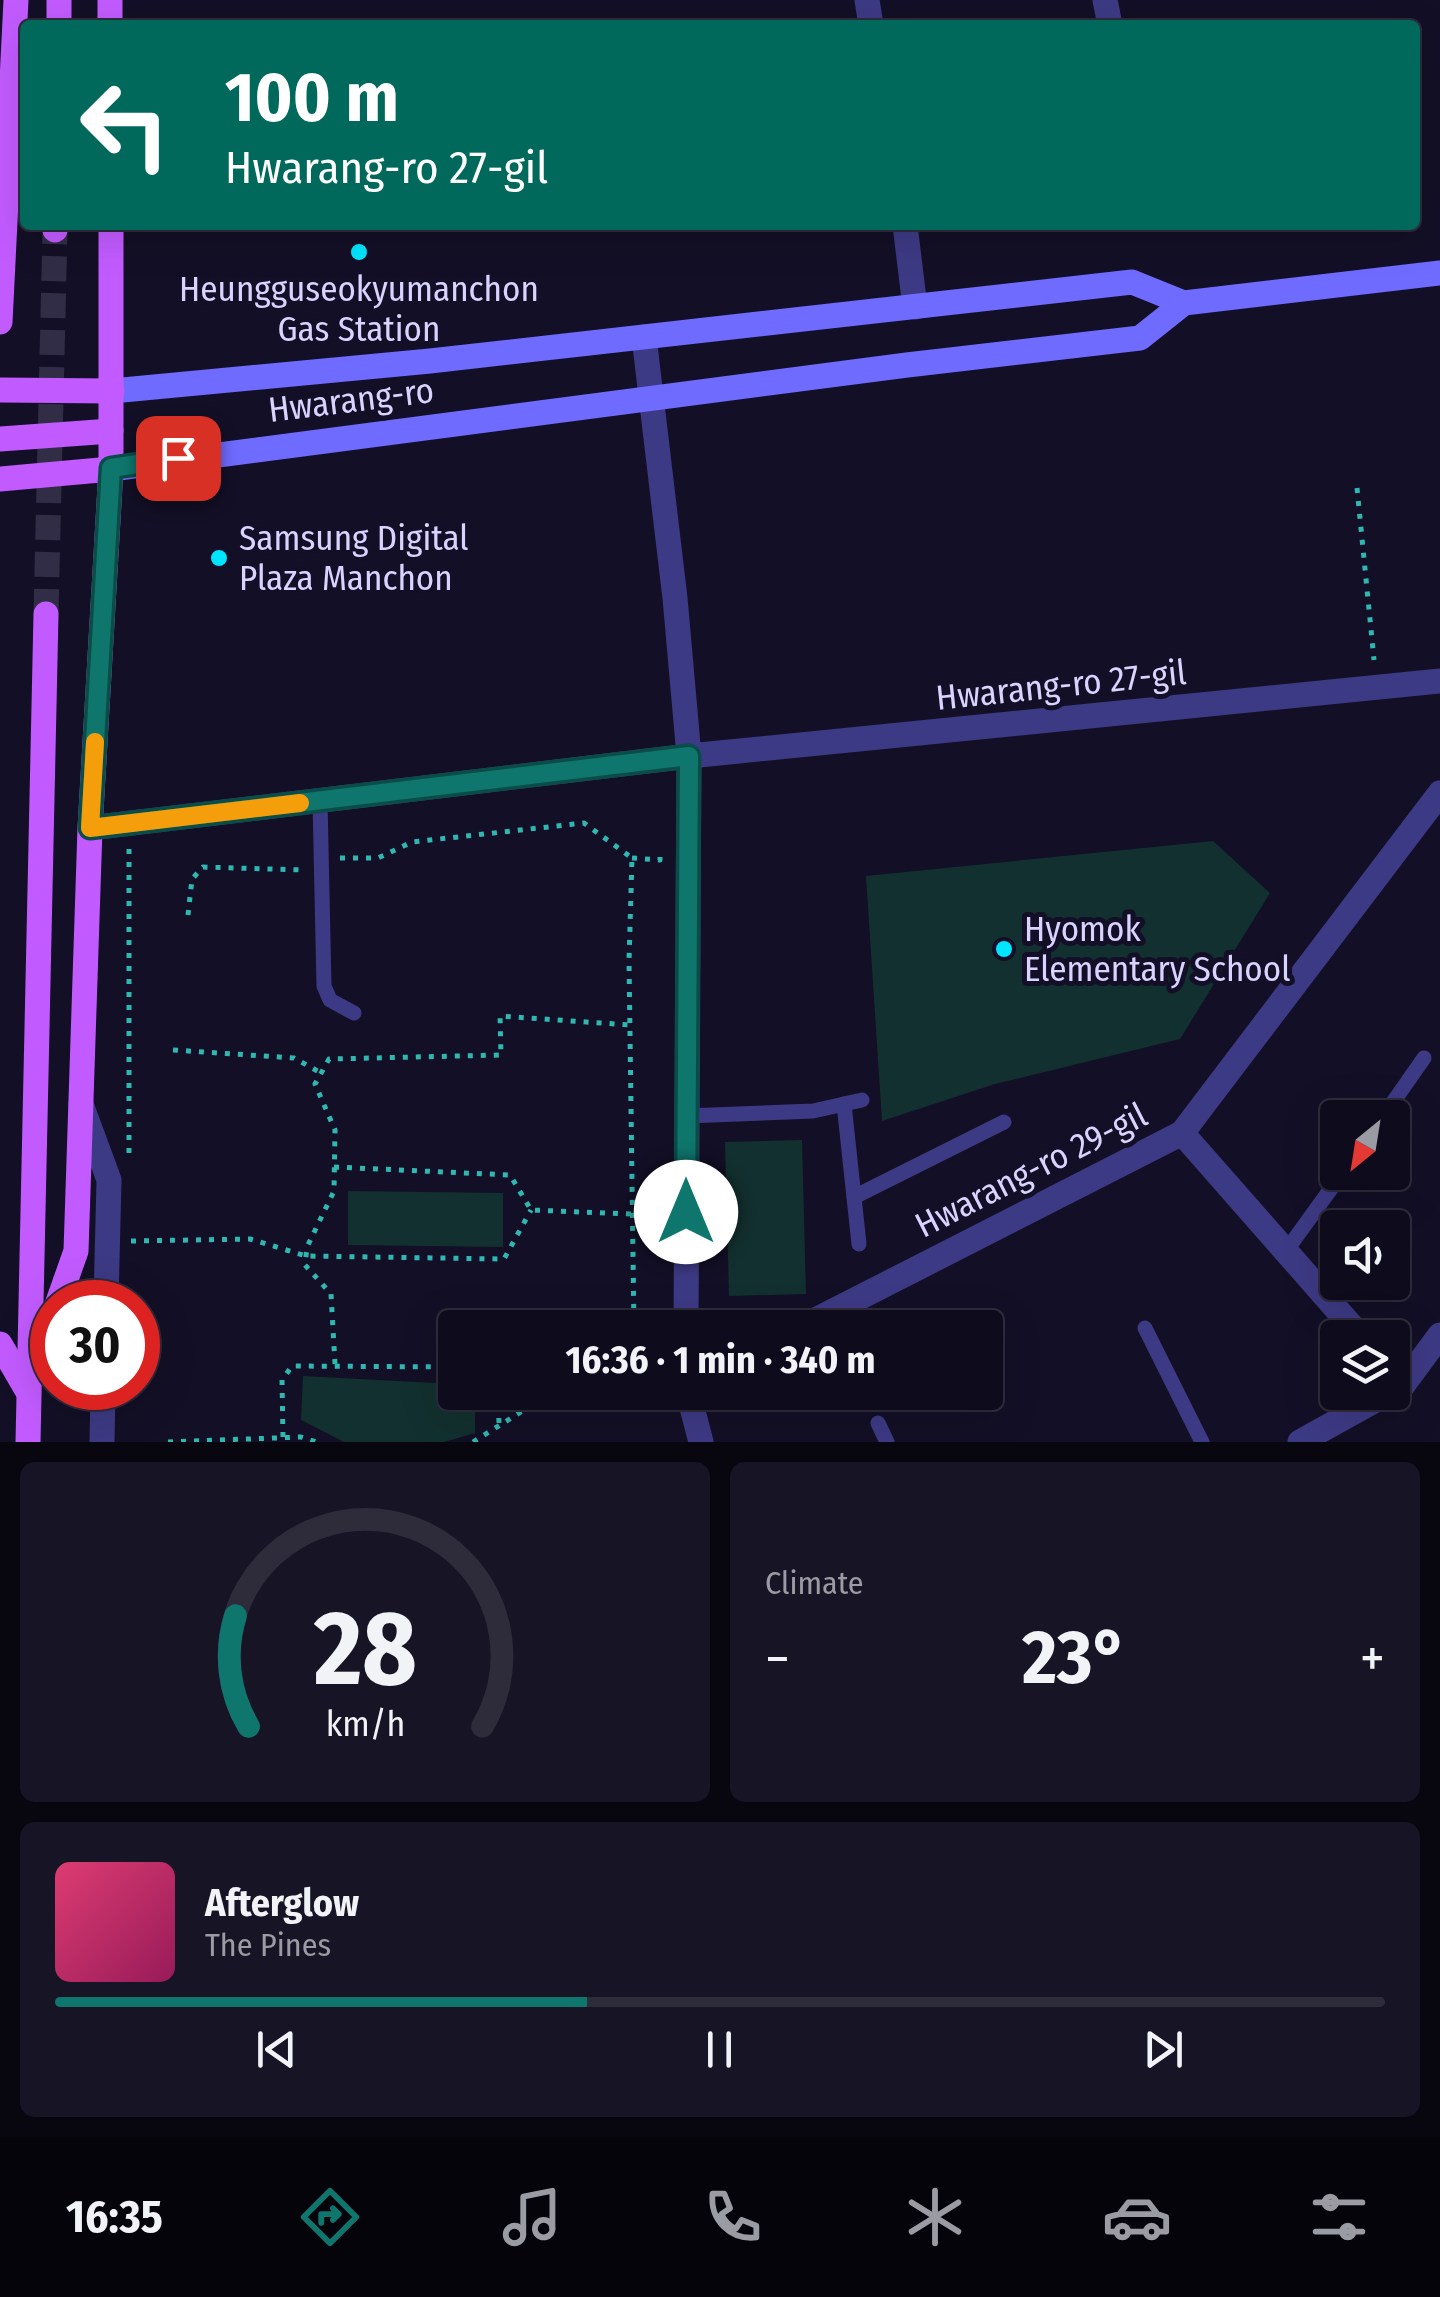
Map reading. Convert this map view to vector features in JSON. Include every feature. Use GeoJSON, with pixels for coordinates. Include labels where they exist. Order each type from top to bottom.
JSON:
{"type":"FeatureCollection","features":[{"type":"Feature","properties":{"kind":"main road"},"geometry":{"type":"LineString","coordinates":[[0,322],[16,0]]}},
{"type":"Feature","properties":{"kind":"main road"},"geometry":{"type":"LineString","coordinates":[[66,1280],[76,1251],[90,828],[111,468],[111,230]]}},
{"type":"Feature","properties":{"kind":"main road","name":"Hwarang-ro"},"geometry":{"type":"LineString","coordinates":[[0,390],[112,392],[1132,282],[1184,303],[1440,273]]}},
{"type":"Feature","properties":{"kind":"main road","name":"Hwarang-ro"},"geometry":{"type":"LineString","coordinates":[[0,479],[1140,338],[1184,303]]}},
{"type":"Feature","properties":{"kind":"main road"},"geometry":{"type":"LineString","coordinates":[[0,439],[111,431]]}},
{"type":"Feature","properties":{"kind":"main road"},"geometry":{"type":"LineString","coordinates":[[28,1442],[46,614]]}},
{"type":"Feature","properties":{"kind":"main road"},"geometry":{"type":"LineString","coordinates":[[0,1344],[28,1392]]}},
{"type":"Feature","properties":{"kind":"main road"},"geometry":{"type":"LineString","coordinates":[[28,1392],[30,1386]]}},
{"type":"Feature","properties":{"kind":"street"},"geometry":{"type":"LineString","coordinates":[[906,230],[915,306]]}},
{"type":"Feature","properties":{"kind":"street"},"geometry":{"type":"LineString","coordinates":[[644,337],[689,756],[686,1310]]}},
{"type":"Feature","properties":{"kind":"street","name":"Hwarang-ro 27-gil"},"geometry":{"type":"LineString","coordinates":[[90,828],[689,756],[1440,681]]}},
{"type":"Feature","properties":{"kind":"street","name":"Hwarang-ro 29-gil"},"geometry":{"type":"LineString","coordinates":[[835,1310],[1182,1133],[1440,793]]}},
{"type":"Feature","properties":{"kind":"street"},"geometry":{"type":"LineString","coordinates":[[81,1104],[109,1180],[107,1280]]}},
{"type":"Feature","properties":{"kind":"street"},"geometry":{"type":"LineString","coordinates":[[1182,1133],[1346,1320]]}},
{"type":"Feature","properties":{"kind":"street"},"geometry":{"type":"LineString","coordinates":[[1410,1368],[1440,1335]]}},
{"type":"Feature","properties":{"kind":"street"},"geometry":{"type":"LineString","coordinates":[[102,1442],[103,1410]]}},
{"type":"Feature","properties":{"kind":"street"},"geometry":{"type":"LineString","coordinates":[[693,1410],[701,1442]]}},
{"type":"Feature","properties":{"kind":"street"},"geometry":{"type":"LineString","coordinates":[[1300,1442],[1353,1410]]}},
{"type":"Feature","properties":{"kind":"lane"},"geometry":{"type":"LineString","coordinates":[[320,801],[324,986],[330,1000],[354,1013]]}},
{"type":"Feature","properties":{"kind":"lane"},"geometry":{"type":"LineString","coordinates":[[1395,1100],[1424,1058]]}},
{"type":"Feature","properties":{"kind":"lane"},"geometry":{"type":"LineString","coordinates":[[686,1116],[812,1111],[862,1100]]}},
{"type":"Feature","properties":{"kind":"lane"},"geometry":{"type":"LineString","coordinates":[[844,1104],[859,1244]]}},
{"type":"Feature","properties":{"kind":"lane"},"geometry":{"type":"LineString","coordinates":[[854,1198],[1004,1122]]}},
{"type":"Feature","properties":{"kind":"lane"},"geometry":{"type":"LineString","coordinates":[[1286,1251],[1330,1190]]}},
{"type":"Feature","properties":{"kind":"lane"},"geometry":{"type":"LineString","coordinates":[[1145,1328],[1202,1442]]}},
{"type":"Feature","properties":{"kind":"lane"},"geometry":{"type":"LineString","coordinates":[[878,1422],[887,1442]]}},
{"type":"Feature","properties":{"kind":"path"},"geometry":{"type":"LineString","coordinates":[[1357,488],[1377,688]]}},
{"type":"Feature","properties":{"kind":"path"},"geometry":{"type":"LineString","coordinates":[[188,915],[192,880],[202,867],[303,870],[300,838],[338,836],[336,858],[378,858],[412,842],[584,823],[632,858],[634,1310]]}},
{"type":"Feature","properties":{"kind":"path"},"geometry":{"type":"LineString","coordinates":[[128,1162],[129,845]]}},
{"type":"Feature","properties":{"kind":"path"},"geometry":{"type":"LineString","coordinates":[[335,1364],[330,1294],[305,1265],[306,1247],[334,1191],[335,1130],[315,1084],[329,1058],[501,1054],[500,1016],[630,1025]]}},
{"type":"Feature","properties":{"kind":"path"},"geometry":{"type":"LineString","coordinates":[[174,1050],[294,1058],[321,1073]]}},
{"type":"Feature","properties":{"kind":"path"},"geometry":{"type":"LineString","coordinates":[[334,1168],[510,1176],[531,1210]]}},
{"type":"Feature","properties":{"kind":"path"},"geometry":{"type":"LineString","coordinates":[[531,1210],[633,1214]]}},
{"type":"Feature","properties":{"kind":"path"},"geometry":{"type":"LineString","coordinates":[[128,1241],[250,1239],[306,1256],[504,1260],[531,1210]]}},
{"type":"Feature","properties":{"kind":"path"},"geometry":{"type":"LineString","coordinates":[[283,1437],[282,1380],[292,1366],[438,1367]]}},
{"type":"Feature","properties":{"kind":"path"},"geometry":{"type":"LineString","coordinates":[[499,1410],[499,1426]]}},
{"type":"Feature","properties":{"kind":"path"},"geometry":{"type":"LineString","coordinates":[[473,1442],[524,1410]]}},
{"type":"Feature","properties":{"kind":"path"},"geometry":{"type":"LineString","coordinates":[[168,1442],[283,1437],[316,1442]]}},
{"type":"Feature","properties":{"kind":"green space"},"geometry":{"type":"Polygon","coordinates":[[[1213,841],[1270,893],[1180,1039],[995,1084],[882,1121],[866,876],[1213,841]]]}},
{"type":"Feature","properties":{"kind":"green space"},"geometry":{"type":"Polygon","coordinates":[[[802,1140],[806,1294],[729,1296],[725,1142],[802,1140]]]}},
{"type":"Feature","properties":{"kind":"green space"},"geometry":{"type":"Polygon","coordinates":[[[348,1191],[503,1193],[503,1247],[348,1245],[348,1191]]]}},
{"type":"Feature","properties":{"kind":"green space"},"geometry":{"type":"Polygon","coordinates":[[[303,1376],[438,1383],[438,1410],[475,1410],[475,1433],[444,1442],[344,1442],[301,1420],[303,1376]]]}},
{"type":"Feature","properties":{"kind":"tunnel"},"geometry":{"type":"LineString","coordinates":[[46,614],[55,230]]}},
{"type":"Feature","properties":{"kind":"slow traffic"},"geometry":{"type":"LineString","coordinates":[[95,742],[90,828],[300,803]]}},
{"type":"Feature","properties":{"kind":"place","name":"Heungguseokyumanchon Gas Station"},"geometry":{"type":"Point","coordinates":[359,252]}},
{"type":"Feature","properties":{"kind":"place","name":"Samsung Digital Plaza Manchon"},"geometry":{"type":"Point","coordinates":[219,558]}},
{"type":"Feature","properties":{"kind":"place","name":"Hyomok Elementary School"},"geometry":{"type":"Point","coordinates":[1004,949]}},
{"type":"Feature","properties":{"kind":"route"},"geometry":{"type":"LineString","coordinates":[[178,458],[111,468],[90,828],[689,756],[686,1212]]}}]}
